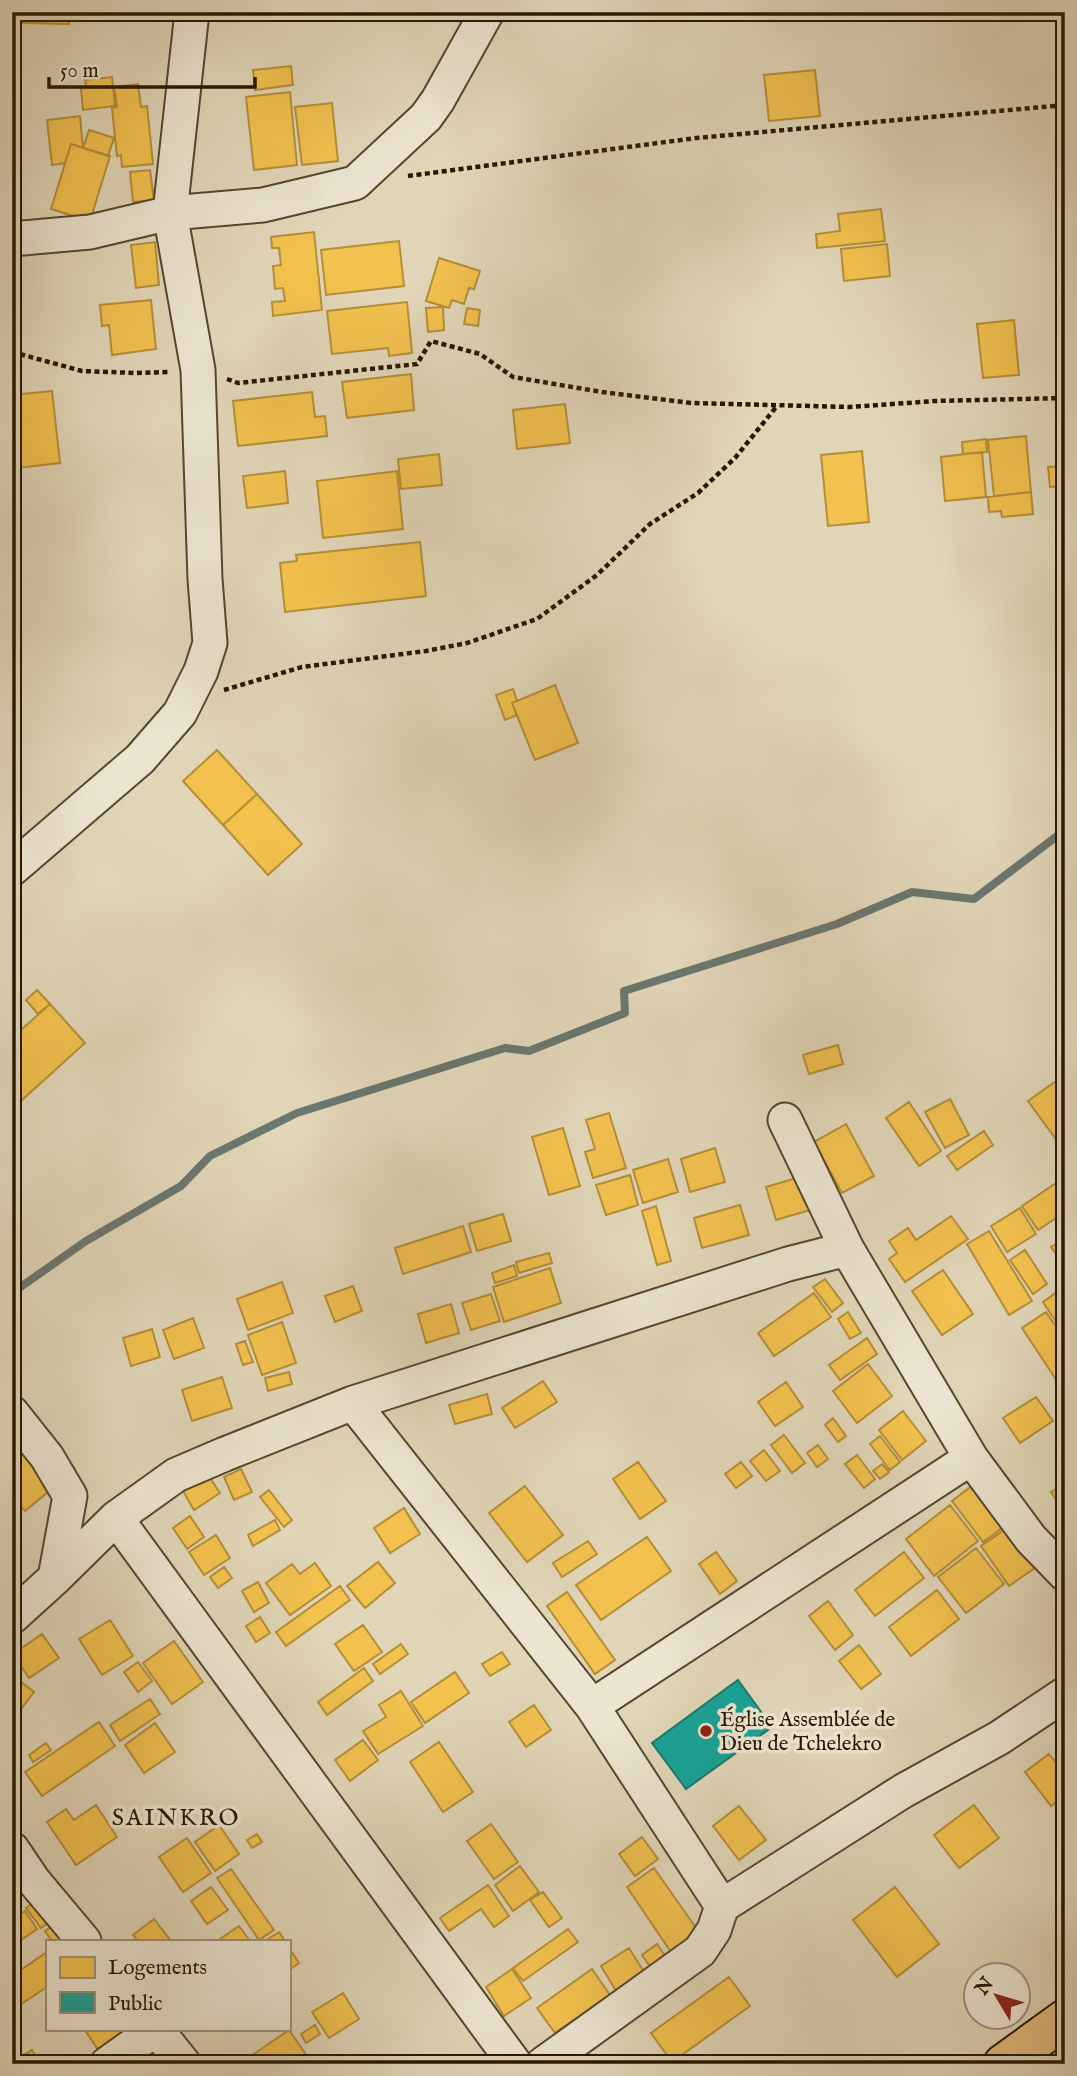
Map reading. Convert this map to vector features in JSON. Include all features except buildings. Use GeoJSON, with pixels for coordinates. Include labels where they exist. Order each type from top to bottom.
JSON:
{"type":"FeatureCollection","features":[{"type":"Feature","properties":{"kind":"main road"},"geometry":{"type":"LineString","coordinates":[[1003,2064],[1065,2019]]}},
{"type":"Feature","properties":{"kind":"street"},"geometry":{"type":"LineString","coordinates":[[12,869],[140,758],[180,713],[201,671],[210,643],[205,579],[198,370],[170,213],[192,12]]}},
{"type":"Feature","properties":{"kind":"street"},"geometry":{"type":"LineString","coordinates":[[12,239],[90,232],[170,213],[263,205],[355,183],[426,117],[487,12]]}},
{"type":"Feature","properties":{"kind":"street"},"geometry":{"type":"LineString","coordinates":[[785,1120],[847,1249],[971,1458],[1031,1539],[1065,1574]]}},
{"type":"Feature","properties":{"kind":"street"},"geometry":{"type":"LineString","coordinates":[[12,1617],[116,1518],[176,1475],[353,1403],[788,1265],[847,1249]]}},
{"type":"Feature","properties":{"kind":"street"},"geometry":{"type":"LineString","coordinates":[[353,1403],[592,1706],[722,1906]]}},
{"type":"Feature","properties":{"kind":"street"},"geometry":{"type":"LineString","coordinates":[[12,1413],[47,1457],[69,1496],[55,1578]]}},
{"type":"Feature","properties":{"kind":"street"},"geometry":{"type":"LineString","coordinates":[[592,1706],[971,1458]]}},
{"type":"Feature","properties":{"kind":"street"},"geometry":{"type":"LineString","coordinates":[[116,1518],[515,2064]]}},
{"type":"Feature","properties":{"kind":"street"},"geometry":{"type":"LineString","coordinates":[[543,2064],[700,1951],[713,1930],[722,1906],[892,1798],[999,1738],[1065,1694]]}},
{"type":"Feature","properties":{"kind":"street"},"geometry":{"type":"LineString","coordinates":[[12,1849],[23,1888],[83,1940]]}},
{"type":"Feature","properties":{"kind":"street"},"geometry":{"type":"LineString","coordinates":[[107,2064],[155,2030]]}},
{"type":"Feature","properties":{"kind":"street"},"geometry":{"type":"LineString","coordinates":[[157,2030],[184,2064]]}},
{"type":"Feature","properties":{"kind":"path"},"geometry":{"type":"LineString","coordinates":[[355,183],[696,138],[1065,105]]}},
{"type":"Feature","properties":{"kind":"path"},"geometry":{"type":"LineString","coordinates":[[12,352],[82,371],[136,373],[198,370],[239,383],[417,365],[432,341],[480,354],[513,377],[691,403],[850,407],[935,401],[1065,398]]}},
{"type":"Feature","properties":{"kind":"path"},"geometry":{"type":"LineString","coordinates":[[222,691],[302,667],[467,643],[537,619],[597,575],[650,524],[698,493],[735,458],[777,406]]}},
{"type":"Feature","properties":{"kind":"waterway"},"geometry":{"type":"LineString","coordinates":[[12,1293],[86,1241],[181,1186],[210,1156],[297,1113],[505,1048],[529,1051],[625,1013],[624,991],[837,924],[912,892],[974,899],[1065,830]]}},
{"type":"Feature","properties":{"kind":"place","name":"Église Assemblée de Dieu de Tchelekro"},"geometry":{"type":"Point","coordinates":[706,1731]}},
{"type":"Feature","properties":{"kind":"district","name":"SAINKRO"},"geometry":{"type":"Point","coordinates":[176,1817]}}]}
